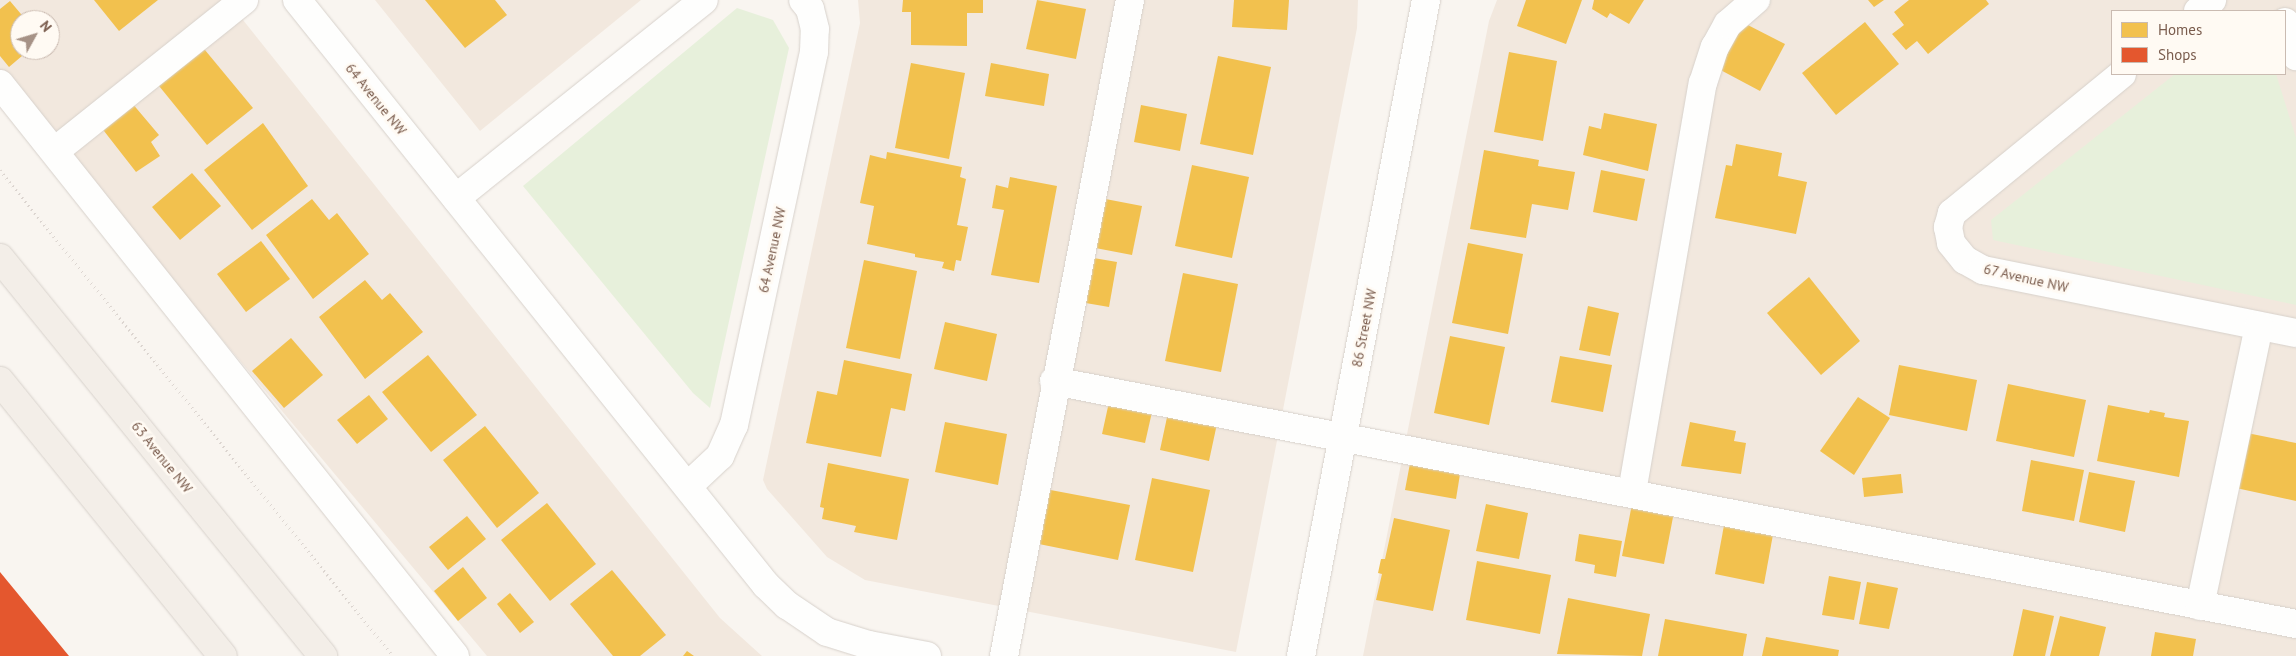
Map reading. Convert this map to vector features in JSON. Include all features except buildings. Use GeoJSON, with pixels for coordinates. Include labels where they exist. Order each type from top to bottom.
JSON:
{"type":"FeatureCollection","features":[{"type":"Feature","properties":{"kind":"main road","name":"63 Avenue NW"},"geometry":{"type":"LineString","coordinates":[[0,258],[323,656]]}},
{"type":"Feature","properties":{"kind":"main road"},"geometry":{"type":"LineString","coordinates":[[0,381],[204,645],[223,656]]}},
{"type":"Feature","properties":{"kind":"street"},"geometry":{"type":"LineString","coordinates":[[55,151],[244,0]]}},
{"type":"Feature","properties":{"kind":"street","name":"64 Avenue NW"},"geometry":{"type":"LineString","coordinates":[[297,0],[766,585],[788,606],[827,632],[848,639],[927,656]]}},
{"type":"Feature","properties":{"kind":"street"},"geometry":{"type":"LineString","coordinates":[[456,198],[704,0]]}},
{"type":"Feature","properties":{"kind":"street","name":"64 Avenue NW"},"geometry":{"type":"LineString","coordinates":[[688,486],[720,456],[734,425],[814,52],[815,29],[810,9],[803,0]]}},
{"type":"Feature","properties":{"kind":"street"},"geometry":{"type":"LineString","coordinates":[[1004,656],[1054,381],[1130,0]]}},
{"type":"Feature","properties":{"kind":"street","name":"86 Street NW"},"geometry":{"type":"LineString","coordinates":[[1301,656],[1426,0]]}},
{"type":"Feature","properties":{"kind":"street"},"geometry":{"type":"LineString","coordinates":[[1632,492],[1703,83],[1715,47],[1728,24],[1756,0]]}},
{"type":"Feature","properties":{"kind":"street"},"geometry":{"type":"LineString","coordinates":[[2199,10],[2212,0]]}},
{"type":"Feature","properties":{"kind":"street"},"geometry":{"type":"LineString","coordinates":[[2286,25],[2296,56]]}},
{"type":"Feature","properties":{"kind":"street","name":"67 Avenue NW"},"geometry":{"type":"LineString","coordinates":[[2121,75],[1952,213],[1948,226],[1952,243],[1965,260],[1983,270],[2296,333]]}},
{"type":"Feature","properties":{"kind":"street"},"geometry":{"type":"LineString","coordinates":[[0,84],[455,656]]}},
{"type":"Feature","properties":{"kind":"street"},"geometry":{"type":"LineString","coordinates":[[2200,606],[2259,326]]}},
{"type":"Feature","properties":{"kind":"street"},"geometry":{"type":"LineString","coordinates":[[1054,381],[1632,492],[2296,624]]}},
{"type":"Feature","properties":{"kind":"path"},"geometry":{"type":"LineString","coordinates":[[0,170],[393,656]]}},
{"type":"Feature","properties":{"kind":"shaded area"},"geometry":{"type":"Polygon","coordinates":[[[0,0],[227,0],[720,618],[762,656],[487,656],[0,74],[0,0]]]}},
{"type":"Feature","properties":{"kind":"shaded area"},"geometry":{"type":"Polygon","coordinates":[[[375,0],[641,0],[480,131],[375,0]]]}},
{"type":"Feature","properties":{"kind":"shaded area"},"geometry":{"type":"Polygon","coordinates":[[[858,0],[1358,0],[1357,28],[1236,652],[865,580],[827,557],[767,489],[763,480],[860,23],[858,0]]]}},
{"type":"Feature","properties":{"kind":"shaded area"},"geometry":{"type":"Polygon","coordinates":[[[1497,0],[2296,0],[2296,656],[1363,656],[1489,21],[1497,0]]]}},
{"type":"Feature","properties":{"kind":"green space"},"geometry":{"type":"Polygon","coordinates":[[[737,8],[773,20],[789,48],[710,408],[693,393],[523,186],[737,8]]]}},
{"type":"Feature","properties":{"kind":"green space"},"geometry":{"type":"Polygon","coordinates":[[[2174,75],[2276,75],[2296,138],[2296,305],[1993,240],[1991,220],[2174,75]]]}}]}
